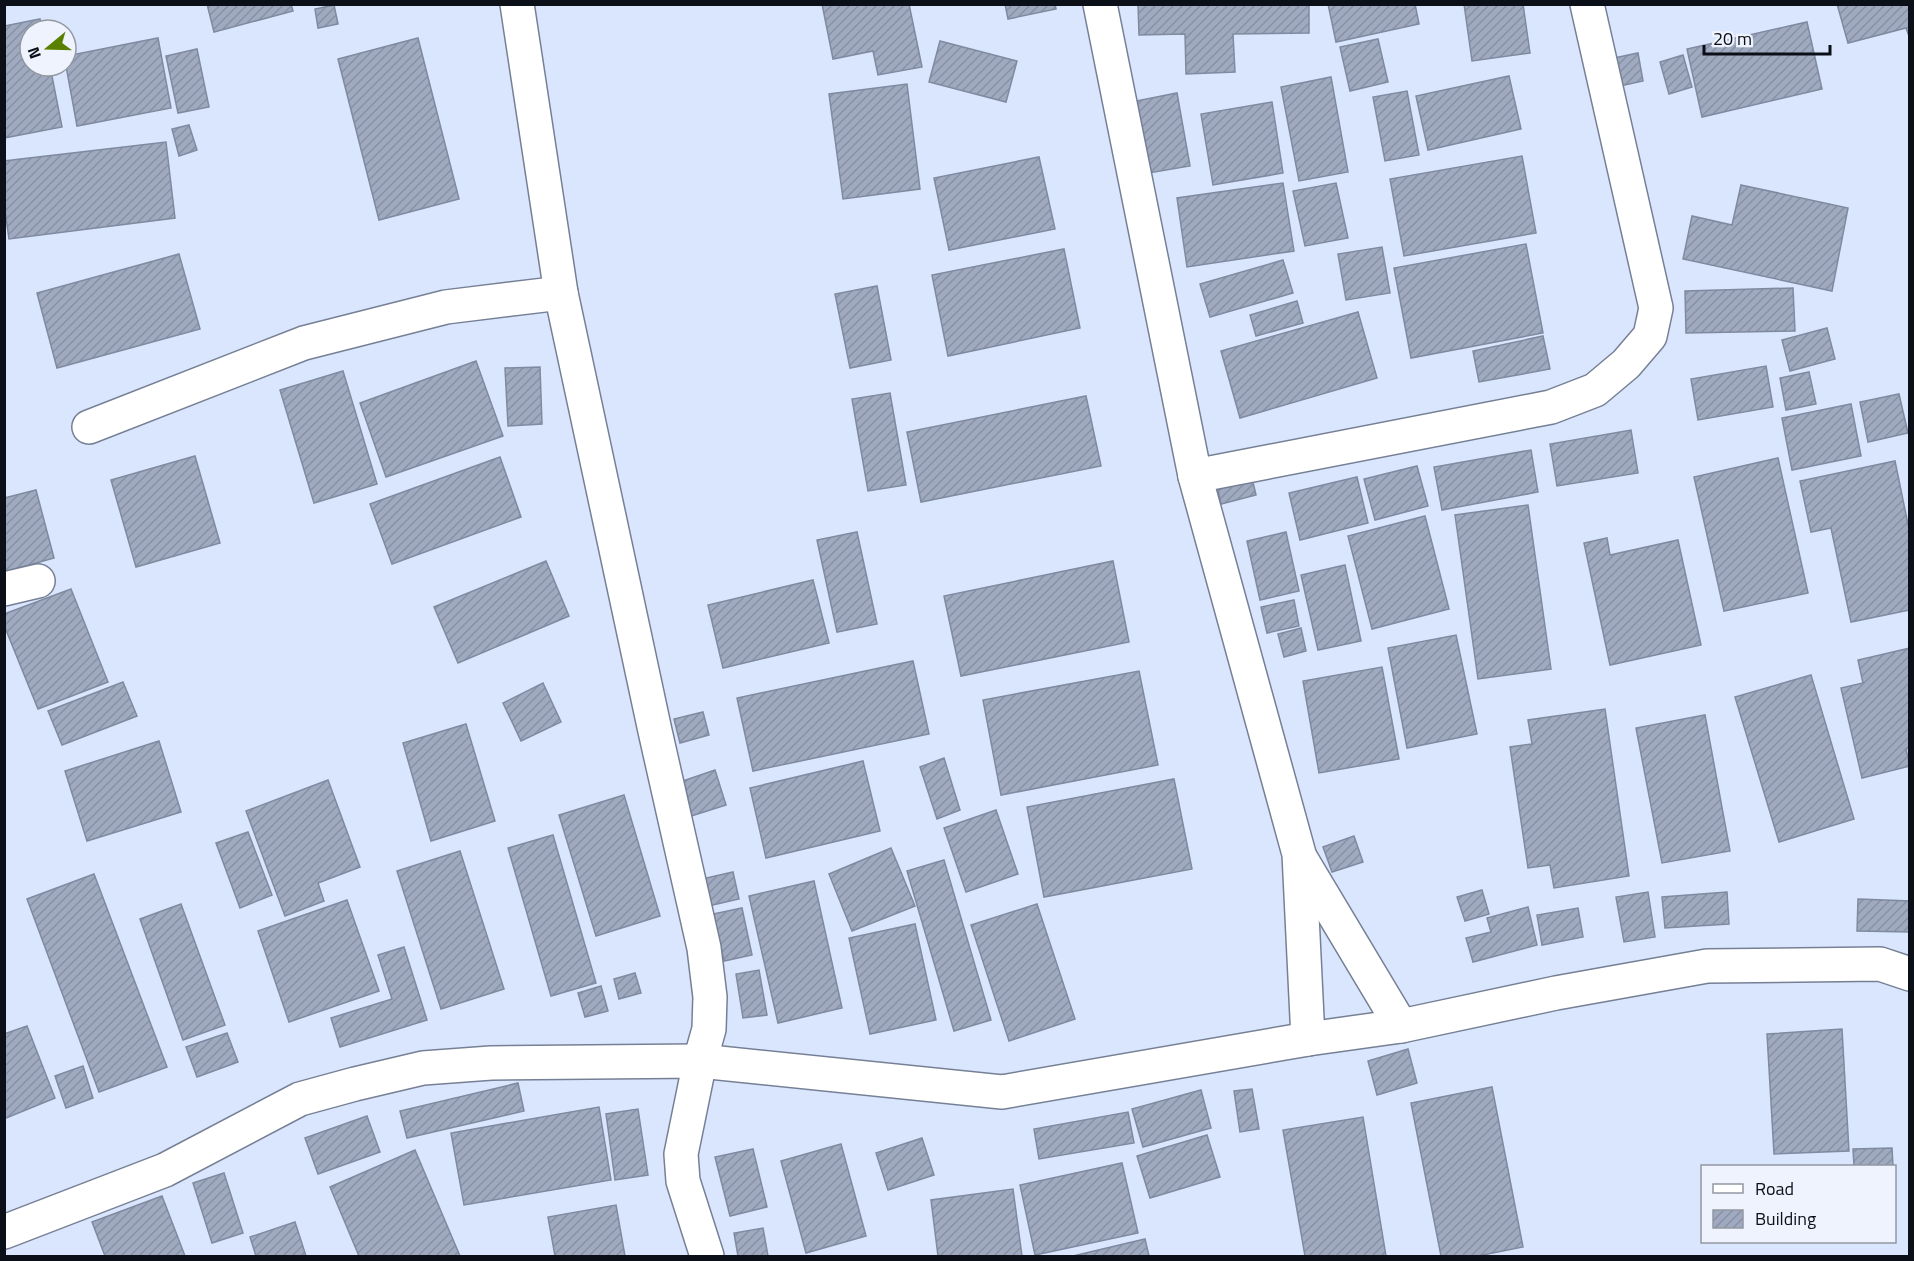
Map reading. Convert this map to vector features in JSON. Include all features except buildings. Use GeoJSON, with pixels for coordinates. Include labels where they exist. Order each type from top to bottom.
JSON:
{"type":"FeatureCollection","features":[{"type":"Feature","properties":{"kind":"street"},"geometry":{"type":"LineString","coordinates":[[517,4],[561,293],[704,948],[710,997],[709,1029],[681,1154],[683,1181],[707,1257]]}},
{"type":"Feature","properties":{"kind":"street"},"geometry":{"type":"LineString","coordinates":[[1100,4],[1195,476],[1299,855],[1308,1039]]}},
{"type":"Feature","properties":{"kind":"street"},"geometry":{"type":"LineString","coordinates":[[1195,476],[1551,407],[1595,390],[1626,364],[1650,336],[1656,308],[1587,4]]}},
{"type":"Feature","properties":{"kind":"street"},"geometry":{"type":"LineString","coordinates":[[90,427],[304,343],[446,307],[561,293]]}},
{"type":"Feature","properties":{"kind":"street"},"geometry":{"type":"LineString","coordinates":[[4,589],[38,581]]}},
{"type":"Feature","properties":{"kind":"street"},"geometry":{"type":"LineString","coordinates":[[1299,855],[1401,1026]]}},
{"type":"Feature","properties":{"kind":"street"},"geometry":{"type":"LineString","coordinates":[[4,1232],[165,1170],[300,1099],[423,1068],[491,1063],[700,1061],[1002,1092],[1308,1039],[1401,1026],[1556,993],[1707,966],[1880,964],[1910,974]]}}]}
